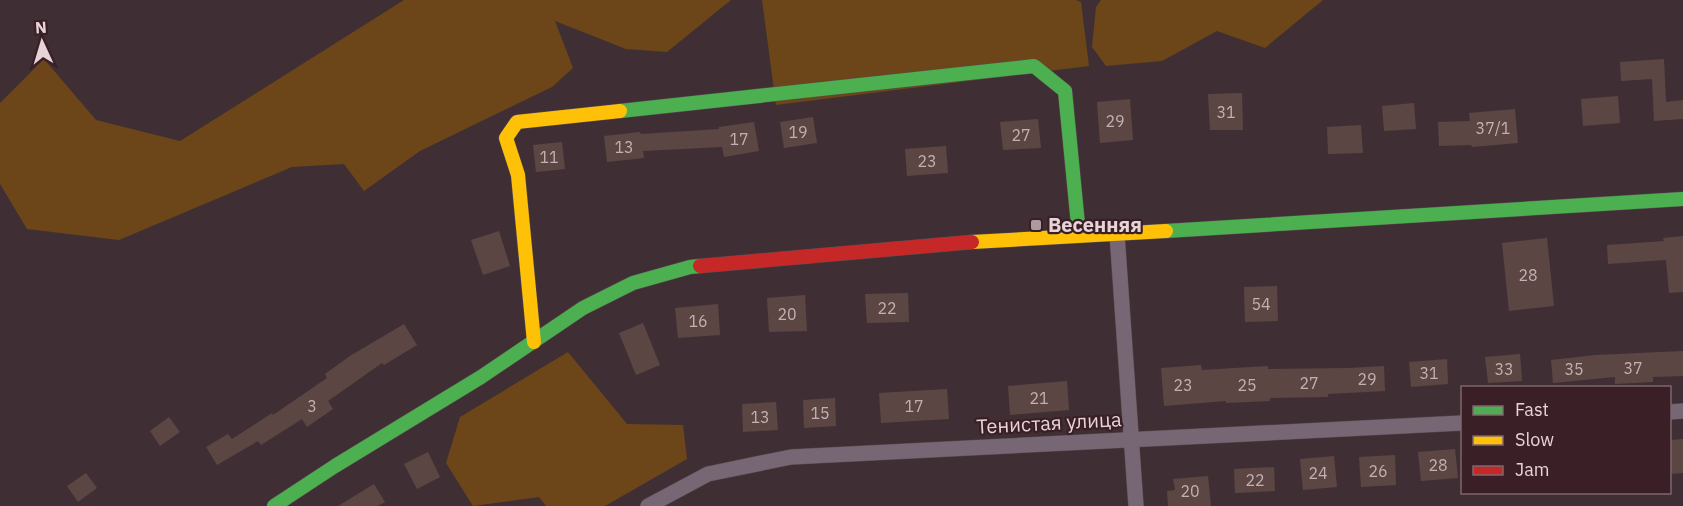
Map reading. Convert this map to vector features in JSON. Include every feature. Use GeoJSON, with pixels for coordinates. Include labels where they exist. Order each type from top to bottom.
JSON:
{"type":"FeatureCollection","features":[{"type":"Feature","properties":{"kind":"street"},"geometry":{"type":"LineString","coordinates":[[534,342],[518,175],[506,138],[517,122],[1034,66],[1065,91],[1079,235]]}},
{"type":"Feature","properties":{"kind":"street"},"geometry":{"type":"LineString","coordinates":[[274,506],[335,465],[481,377],[583,308],[633,283],[690,267],[993,240],[1683,199]]}},
{"type":"Feature","properties":{"kind":"street"},"geometry":{"type":"LineString","coordinates":[[1117,234],[1136,506]]}},
{"type":"Feature","properties":{"kind":"street","name":"Тенистая улица"},"geometry":{"type":"LineString","coordinates":[[648,506],[708,474],[791,457],[1461,423]]}},
{"type":"Feature","properties":{"kind":"shaded area"},"geometry":{"type":"Polygon","coordinates":[[[404,0],[731,0],[667,52],[626,49],[555,21],[573,68],[552,87],[420,151],[364,191],[344,164],[292,167],[119,240],[27,229],[0,184],[0,103],[44,59],[96,120],[180,141],[404,0]]]}},
{"type":"Feature","properties":{"kind":"shaded area"},"geometry":{"type":"Polygon","coordinates":[[[762,0],[1076,0],[1081,2],[1089,66],[776,105],[762,0]]]}},
{"type":"Feature","properties":{"kind":"shaded area"},"geometry":{"type":"Polygon","coordinates":[[[1101,0],[1323,0],[1265,48],[1217,31],[1162,61],[1106,66],[1092,47],[1096,7],[1101,0]]]}},
{"type":"Feature","properties":{"kind":"shaded area"},"geometry":{"type":"Polygon","coordinates":[[[568,352],[627,424],[683,425],[687,459],[605,506],[546,506],[539,497],[473,506],[446,463],[460,417],[568,352]]]}},
{"type":"Feature","properties":{"kind":"building"},"geometry":{"type":"Polygon","coordinates":[[[1664,59],[1666,102],[1683,100],[1683,119],[1654,121],[1652,79],[1621,81],[1620,62],[1664,59]]]}},
{"type":"Feature","properties":{"kind":"building"},"geometry":{"type":"Polygon","coordinates":[[[1242,93],[1243,130],[1210,130],[1208,94],[1242,93]]]}},
{"type":"Feature","properties":{"kind":"building"},"geometry":{"type":"Polygon","coordinates":[[[1618,96],[1620,123],[1583,126],[1581,99],[1618,96]]]}},
{"type":"Feature","properties":{"kind":"building"},"geometry":{"type":"Polygon","coordinates":[[[1130,99],[1133,140],[1100,143],[1097,102],[1130,99]]]}},
{"type":"Feature","properties":{"kind":"building"},"geometry":{"type":"Polygon","coordinates":[[[1414,103],[1416,129],[1384,131],[1382,106],[1414,103]]]}},
{"type":"Feature","properties":{"kind":"building"},"geometry":{"type":"Polygon","coordinates":[[[1515,109],[1518,143],[1472,147],[1471,145],[1439,146],[1438,122],[1470,121],[1469,113],[1515,109]]]}},
{"type":"Feature","properties":{"kind":"building"},"geometry":{"type":"Polygon","coordinates":[[[813,117],[817,143],[784,148],[780,122],[813,117]]]}},
{"type":"Feature","properties":{"kind":"building"},"geometry":{"type":"Polygon","coordinates":[[[1038,119],[1041,148],[1003,150],[1000,122],[1038,119]]]}},
{"type":"Feature","properties":{"kind":"building"},"geometry":{"type":"Polygon","coordinates":[[[754,122],[759,151],[724,157],[722,147],[643,151],[644,158],[607,162],[604,136],[640,132],[641,134],[719,129],[719,127],[754,122]]]}},
{"type":"Feature","properties":{"kind":"building"},"geometry":{"type":"Polygon","coordinates":[[[1361,125],[1363,153],[1328,154],[1327,127],[1361,125]]]}},
{"type":"Feature","properties":{"kind":"building"},"geometry":{"type":"Polygon","coordinates":[[[562,142],[565,169],[536,172],[533,145],[562,142]]]}},
{"type":"Feature","properties":{"kind":"building"},"geometry":{"type":"Polygon","coordinates":[[[946,146],[948,173],[907,176],[905,149],[946,146]]]}},
{"type":"Feature","properties":{"kind":"building"},"geometry":{"type":"Polygon","coordinates":[[[499,231],[510,266],[483,275],[471,240],[499,231]]]}},
{"type":"Feature","properties":{"kind":"building"},"geometry":{"type":"Polygon","coordinates":[[[1683,236],[1683,292],[1669,293],[1666,260],[1608,264],[1607,245],[1664,241],[1663,238],[1683,236]]]}},
{"type":"Feature","properties":{"kind":"building"},"geometry":{"type":"Polygon","coordinates":[[[1547,238],[1554,306],[1509,311],[1502,243],[1547,238]]]}},
{"type":"Feature","properties":{"kind":"building"},"geometry":{"type":"Polygon","coordinates":[[[1277,286],[1278,321],[1245,322],[1244,287],[1277,286]]]}},
{"type":"Feature","properties":{"kind":"building"},"geometry":{"type":"Polygon","coordinates":[[[908,293],[909,322],[867,323],[865,294],[908,293]]]}},
{"type":"Feature","properties":{"kind":"building"},"geometry":{"type":"Polygon","coordinates":[[[805,295],[807,331],[769,332],[767,298],[805,295]]]}},
{"type":"Feature","properties":{"kind":"building"},"geometry":{"type":"Polygon","coordinates":[[[718,304],[720,335],[678,338],[675,308],[718,304]]]}},
{"type":"Feature","properties":{"kind":"building"},"geometry":{"type":"Polygon","coordinates":[[[643,323],[660,365],[636,375],[619,333],[643,323]]]}},
{"type":"Feature","properties":{"kind":"building"},"geometry":{"type":"Polygon","coordinates":[[[404,324],[417,345],[384,365],[382,363],[328,401],[333,409],[307,427],[302,419],[261,445],[258,441],[217,465],[206,447],[228,434],[232,439],[272,413],[273,415],[327,378],[325,374],[350,356],[404,324]]]}},
{"type":"Feature","properties":{"kind":"building"},"geometry":{"type":"Polygon","coordinates":[[[1683,351],[1683,376],[1653,377],[1653,382],[1615,384],[1615,377],[1553,383],[1551,360],[1595,355],[1683,351]]]}},
{"type":"Feature","properties":{"kind":"building"},"geometry":{"type":"Polygon","coordinates":[[[1520,354],[1522,381],[1488,383],[1485,357],[1520,354]]]}},
{"type":"Feature","properties":{"kind":"building"},"geometry":{"type":"Polygon","coordinates":[[[1447,359],[1448,384],[1411,387],[1409,362],[1447,359]]]}},
{"type":"Feature","properties":{"kind":"building"},"geometry":{"type":"Polygon","coordinates":[[[1201,365],[1202,370],[1268,366],[1268,369],[1384,366],[1385,391],[1328,394],[1328,397],[1270,398],[1270,401],[1226,403],[1226,401],[1164,406],[1161,368],[1201,365]]]}},
{"type":"Feature","properties":{"kind":"building"},"geometry":{"type":"Polygon","coordinates":[[[1067,381],[1069,410],[1010,415],[1008,386],[1067,381]]]}},
{"type":"Feature","properties":{"kind":"building"},"geometry":{"type":"Polygon","coordinates":[[[947,389],[949,419],[881,423],[879,393],[947,389]]]}},
{"type":"Feature","properties":{"kind":"building"},"geometry":{"type":"Polygon","coordinates":[[[835,398],[836,426],[804,428],[803,400],[835,398]]]}},
{"type":"Feature","properties":{"kind":"building"},"geometry":{"type":"Polygon","coordinates":[[[776,402],[778,430],[743,432],[742,404],[776,402]]]}},
{"type":"Feature","properties":{"kind":"building"},"geometry":{"type":"Polygon","coordinates":[[[169,417],[180,432],[160,446],[150,431],[169,417]]]}},
{"type":"Feature","properties":{"kind":"building"},"geometry":{"type":"Polygon","coordinates":[[[1683,439],[1683,473],[1671,474],[1671,440],[1683,439]]]}},
{"type":"Feature","properties":{"kind":"building"},"geometry":{"type":"Polygon","coordinates":[[[1455,449],[1458,478],[1421,481],[1418,452],[1455,449]]]}},
{"type":"Feature","properties":{"kind":"building"},"geometry":{"type":"Polygon","coordinates":[[[428,452],[440,477],[417,489],[404,464],[428,452]]]}},
{"type":"Feature","properties":{"kind":"building"},"geometry":{"type":"Polygon","coordinates":[[[1395,455],[1396,485],[1361,487],[1359,457],[1395,455]]]}},
{"type":"Feature","properties":{"kind":"building"},"geometry":{"type":"Polygon","coordinates":[[[1334,456],[1337,487],[1303,490],[1300,459],[1334,456]]]}},
{"type":"Feature","properties":{"kind":"building"},"geometry":{"type":"Polygon","coordinates":[[[1274,467],[1275,491],[1235,493],[1234,469],[1274,467]]]}},
{"type":"Feature","properties":{"kind":"building"},"geometry":{"type":"Polygon","coordinates":[[[86,473],[97,488],[78,502],[67,486],[86,473]]]}},
{"type":"Feature","properties":{"kind":"building"},"geometry":{"type":"Polygon","coordinates":[[[1208,476],[1211,506],[1168,506],[1167,491],[1175,490],[1173,479],[1208,476]]]}},
{"type":"Feature","properties":{"kind":"building"},"geometry":{"type":"Polygon","coordinates":[[[374,484],[385,502],[378,506],[338,506],[374,484]]]}},
{"type":"Feature","properties":{"kind":"traffic: fast"},"geometry":{"type":"LineString","coordinates":[[620,111],[1034,66],[1065,91],[1079,235]]}},
{"type":"Feature","properties":{"kind":"traffic: fast"},"geometry":{"type":"LineString","coordinates":[[1166,231],[1683,199]]}},
{"type":"Feature","properties":{"kind":"traffic: fast"},"geometry":{"type":"LineString","coordinates":[[274,506],[481,377],[583,308],[633,283],[700,266]]}},
{"type":"Feature","properties":{"kind":"traffic: slow"},"geometry":{"type":"LineString","coordinates":[[534,342],[518,175],[506,138],[517,122],[620,111]]}},
{"type":"Feature","properties":{"kind":"traffic: slow"},"geometry":{"type":"LineString","coordinates":[[972,242],[1166,231]]}},
{"type":"Feature","properties":{"kind":"traffic: jam"},"geometry":{"type":"LineString","coordinates":[[700,266],[972,242]]}},
{"type":"Feature","properties":{"kind":"place","name":"Весенняя"},"geometry":{"type":"Point","coordinates":[1036,225]}}]}
